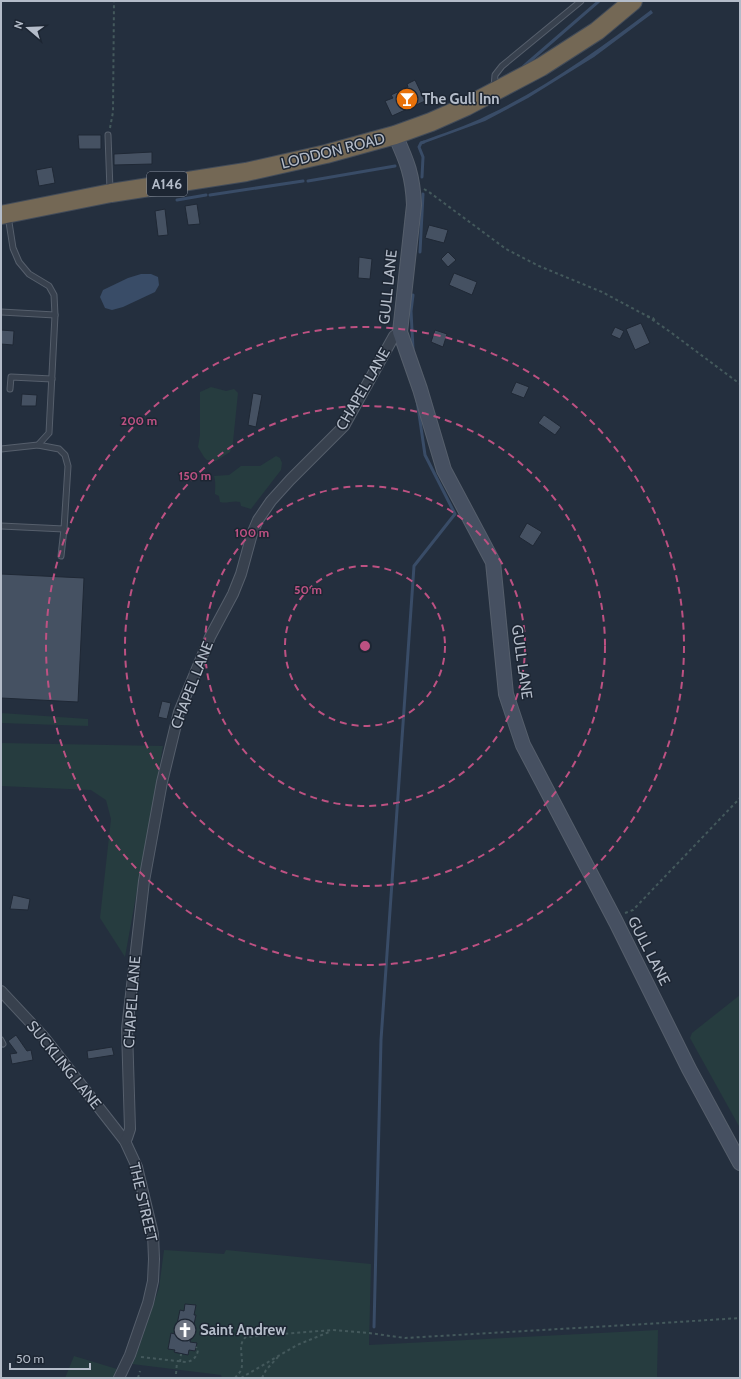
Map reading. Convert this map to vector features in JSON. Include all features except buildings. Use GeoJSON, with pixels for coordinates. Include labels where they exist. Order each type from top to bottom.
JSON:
{"type":"FeatureCollection","features":[{"type":"Feature","properties":{"kind":"highway","name":"LODDON ROAD"},"geometry":{"type":"LineString","coordinates":[[4,214],[111,193],[246,172],[326,154],[395,135],[431,122],[467,106],[541,67],[597,31],[633,1]]}},
{"type":"Feature","properties":{"kind":"street","name":"GULL LANE"},"geometry":{"type":"LineString","coordinates":[[395,135],[410,170],[414,188],[414,204],[400,332],[420,389],[444,470],[494,562],[506,694],[523,744],[616,922],[689,1069],[740,1163]]}},
{"type":"Feature","properties":{"kind":"street","name":"CHAPEL LANE"},"geometry":{"type":"LineString","coordinates":[[125,1141],[130,1129],[126,1029],[144,881],[162,782],[179,712],[210,637],[233,594],[241,574],[252,534],[258,520],[271,501],[290,480],[344,426],[394,336],[400,332]]}},
{"type":"Feature","properties":{"kind":"street","name":"SUCKLING LANE"},"geometry":{"type":"LineString","coordinates":[[1,991],[43,1036],[125,1141]]}},
{"type":"Feature","properties":{"kind":"street","name":"THE STREET"},"geometry":{"type":"LineString","coordinates":[[119,1378],[130,1355],[148,1303],[153,1281],[154,1259],[153,1234],[138,1167],[125,1141]]}},
{"type":"Feature","properties":{"kind":"lane"},"geometry":{"type":"LineString","coordinates":[[495,92],[493,84],[495,75],[502,66],[581,1]]}},
{"type":"Feature","properties":{"kind":"lane"},"geometry":{"type":"LineString","coordinates":[[108,135],[109,178],[111,193]]}},
{"type":"Feature","properties":{"kind":"lane"},"geometry":{"type":"LineString","coordinates":[[4,214],[13,248],[19,262],[29,274],[49,286],[54,295],[55,315],[49,433],[38,445]]}},
{"type":"Feature","properties":{"kind":"lane"},"geometry":{"type":"LineString","coordinates":[[1,312],[55,315]]}},
{"type":"Feature","properties":{"kind":"lane"},"geometry":{"type":"LineString","coordinates":[[10,389],[11,377],[52,379]]}},
{"type":"Feature","properties":{"kind":"lane"},"geometry":{"type":"LineString","coordinates":[[1,449],[38,445],[59,449],[65,455],[68,466],[61,556]]}},
{"type":"Feature","properties":{"kind":"lane"},"geometry":{"type":"LineString","coordinates":[[1,526],[64,529]]}},
{"type":"Feature","properties":{"kind":"path"},"geometry":{"type":"LineString","coordinates":[[108,135],[112,112],[114,1]]}},
{"type":"Feature","properties":{"kind":"path"},"geometry":{"type":"LineString","coordinates":[[414,188],[422,188],[429,192],[506,249],[538,266],[602,292],[647,316],[740,384]]}},
{"type":"Feature","properties":{"kind":"path"},"geometry":{"type":"LineString","coordinates":[[633,910],[740,798]]}},
{"type":"Feature","properties":{"kind":"path"},"geometry":{"type":"LineString","coordinates":[[235,1378],[242,1368],[241,1345],[242,1340],[246,1337],[332,1330],[405,1338],[740,1318]]}},
{"type":"Feature","properties":{"kind":"path"},"geometry":{"type":"LineString","coordinates":[[241,1378],[297,1344],[332,1330]]}},
{"type":"Feature","properties":{"kind":"path"},"geometry":{"type":"LineString","coordinates":[[130,1355],[178,1362],[191,1361],[197,1354],[198,1350],[196,1347]]}},
{"type":"Feature","properties":{"kind":"path"},"geometry":{"type":"LineString","coordinates":[[176,1374],[181,1354]]}},
{"type":"Feature","properties":{"kind":"path"},"geometry":{"type":"LineString","coordinates":[[262,1378],[266,1370],[280,1355]]}},
{"type":"Feature","properties":{"kind":"path"},"geometry":{"type":"LineString","coordinates":[[138,1378],[140,1371]]}},
{"type":"Feature","properties":{"kind":"green space"},"geometry":{"type":"Polygon","coordinates":[[[211,387],[226,391],[234,389],[238,393],[233,442],[230,452],[216,461],[207,460],[198,447],[200,435],[200,392],[211,387]]]}},
{"type":"Feature","properties":{"kind":"green space"},"geometry":{"type":"Polygon","coordinates":[[[276,456],[280,458],[282,463],[281,470],[251,509],[241,506],[240,502],[220,502],[219,496],[215,494],[214,476],[229,475],[241,466],[260,466],[276,456]]]}},
{"type":"Feature","properties":{"kind":"green space"},"geometry":{"type":"Polygon","coordinates":[[[1,713],[88,719],[88,726],[1,723],[1,713]]]}},
{"type":"Feature","properties":{"kind":"green space"},"geometry":{"type":"Polygon","coordinates":[[[1,743],[163,746],[125,957],[100,918],[111,819],[106,800],[91,790],[1,786],[1,743]]]}},
{"type":"Feature","properties":{"kind":"green space"},"geometry":{"type":"Polygon","coordinates":[[[740,995],[740,1128],[690,1038],[692,1033],[740,995]]]}},
{"type":"Feature","properties":{"kind":"green space"},"geometry":{"type":"Polygon","coordinates":[[[164,1250],[224,1254],[226,1250],[371,1264],[369,1345],[658,1330],[657,1378],[222,1378],[221,1375],[132,1364],[159,1288],[164,1250]],[[185,1304],[184,1311],[180,1310],[178,1320],[182,1321],[178,1334],[171,1333],[175,1353],[188,1355],[189,1350],[195,1351],[197,1343],[190,1342],[196,1315],[194,1315],[196,1305],[185,1304]]]}},
{"type":"Feature","properties":{"kind":"green space"},"geometry":{"type":"Polygon","coordinates":[[[74,1356],[117,1369],[113,1378],[65,1378],[74,1356]]]}},
{"type":"Feature","properties":{"kind":"water"},"geometry":{"type":"Polygon","coordinates":[[[651,10],[653,13],[594,57],[528,98],[485,121],[422,144],[420,142],[480,119],[552,80],[651,10]]]}},
{"type":"Feature","properties":{"kind":"water"},"geometry":{"type":"Polygon","coordinates":[[[141,274],[151,274],[158,277],[159,285],[155,292],[123,307],[112,310],[105,308],[100,297],[103,290],[128,278],[141,274]]]}},
{"type":"Feature","properties":{"kind":"waterway"},"geometry":{"type":"LineString","coordinates":[[524,66],[599,1]]}},
{"type":"Feature","properties":{"kind":"waterway"},"geometry":{"type":"LineString","coordinates":[[422,177],[423,157],[419,147],[421,143],[424,142]]}},
{"type":"Feature","properties":{"kind":"waterway"},"geometry":{"type":"LineString","coordinates":[[308,181],[395,166]]}},
{"type":"Feature","properties":{"kind":"waterway"},"geometry":{"type":"LineString","coordinates":[[210,195],[303,181]]}},
{"type":"Feature","properties":{"kind":"waterway"},"geometry":{"type":"LineString","coordinates":[[420,252],[423,194]]}},
{"type":"Feature","properties":{"kind":"waterway"},"geometry":{"type":"LineString","coordinates":[[177,200],[206,195]]}},
{"type":"Feature","properties":{"kind":"waterway"},"geometry":{"type":"LineString","coordinates":[[413,295],[411,311],[413,349]]}},
{"type":"Feature","properties":{"kind":"waterway"},"geometry":{"type":"LineString","coordinates":[[374,1327],[381,1040],[414,566],[455,514],[425,455],[417,400]]}},
{"type":"Feature","properties":{"kind":"place","name":"The Gull Inn"},"geometry":{"type":"Point","coordinates":[407,99]}},
{"type":"Feature","properties":{"kind":"place","name":"Saint Andrew"},"geometry":{"type":"Point","coordinates":[185,1330]}}]}
